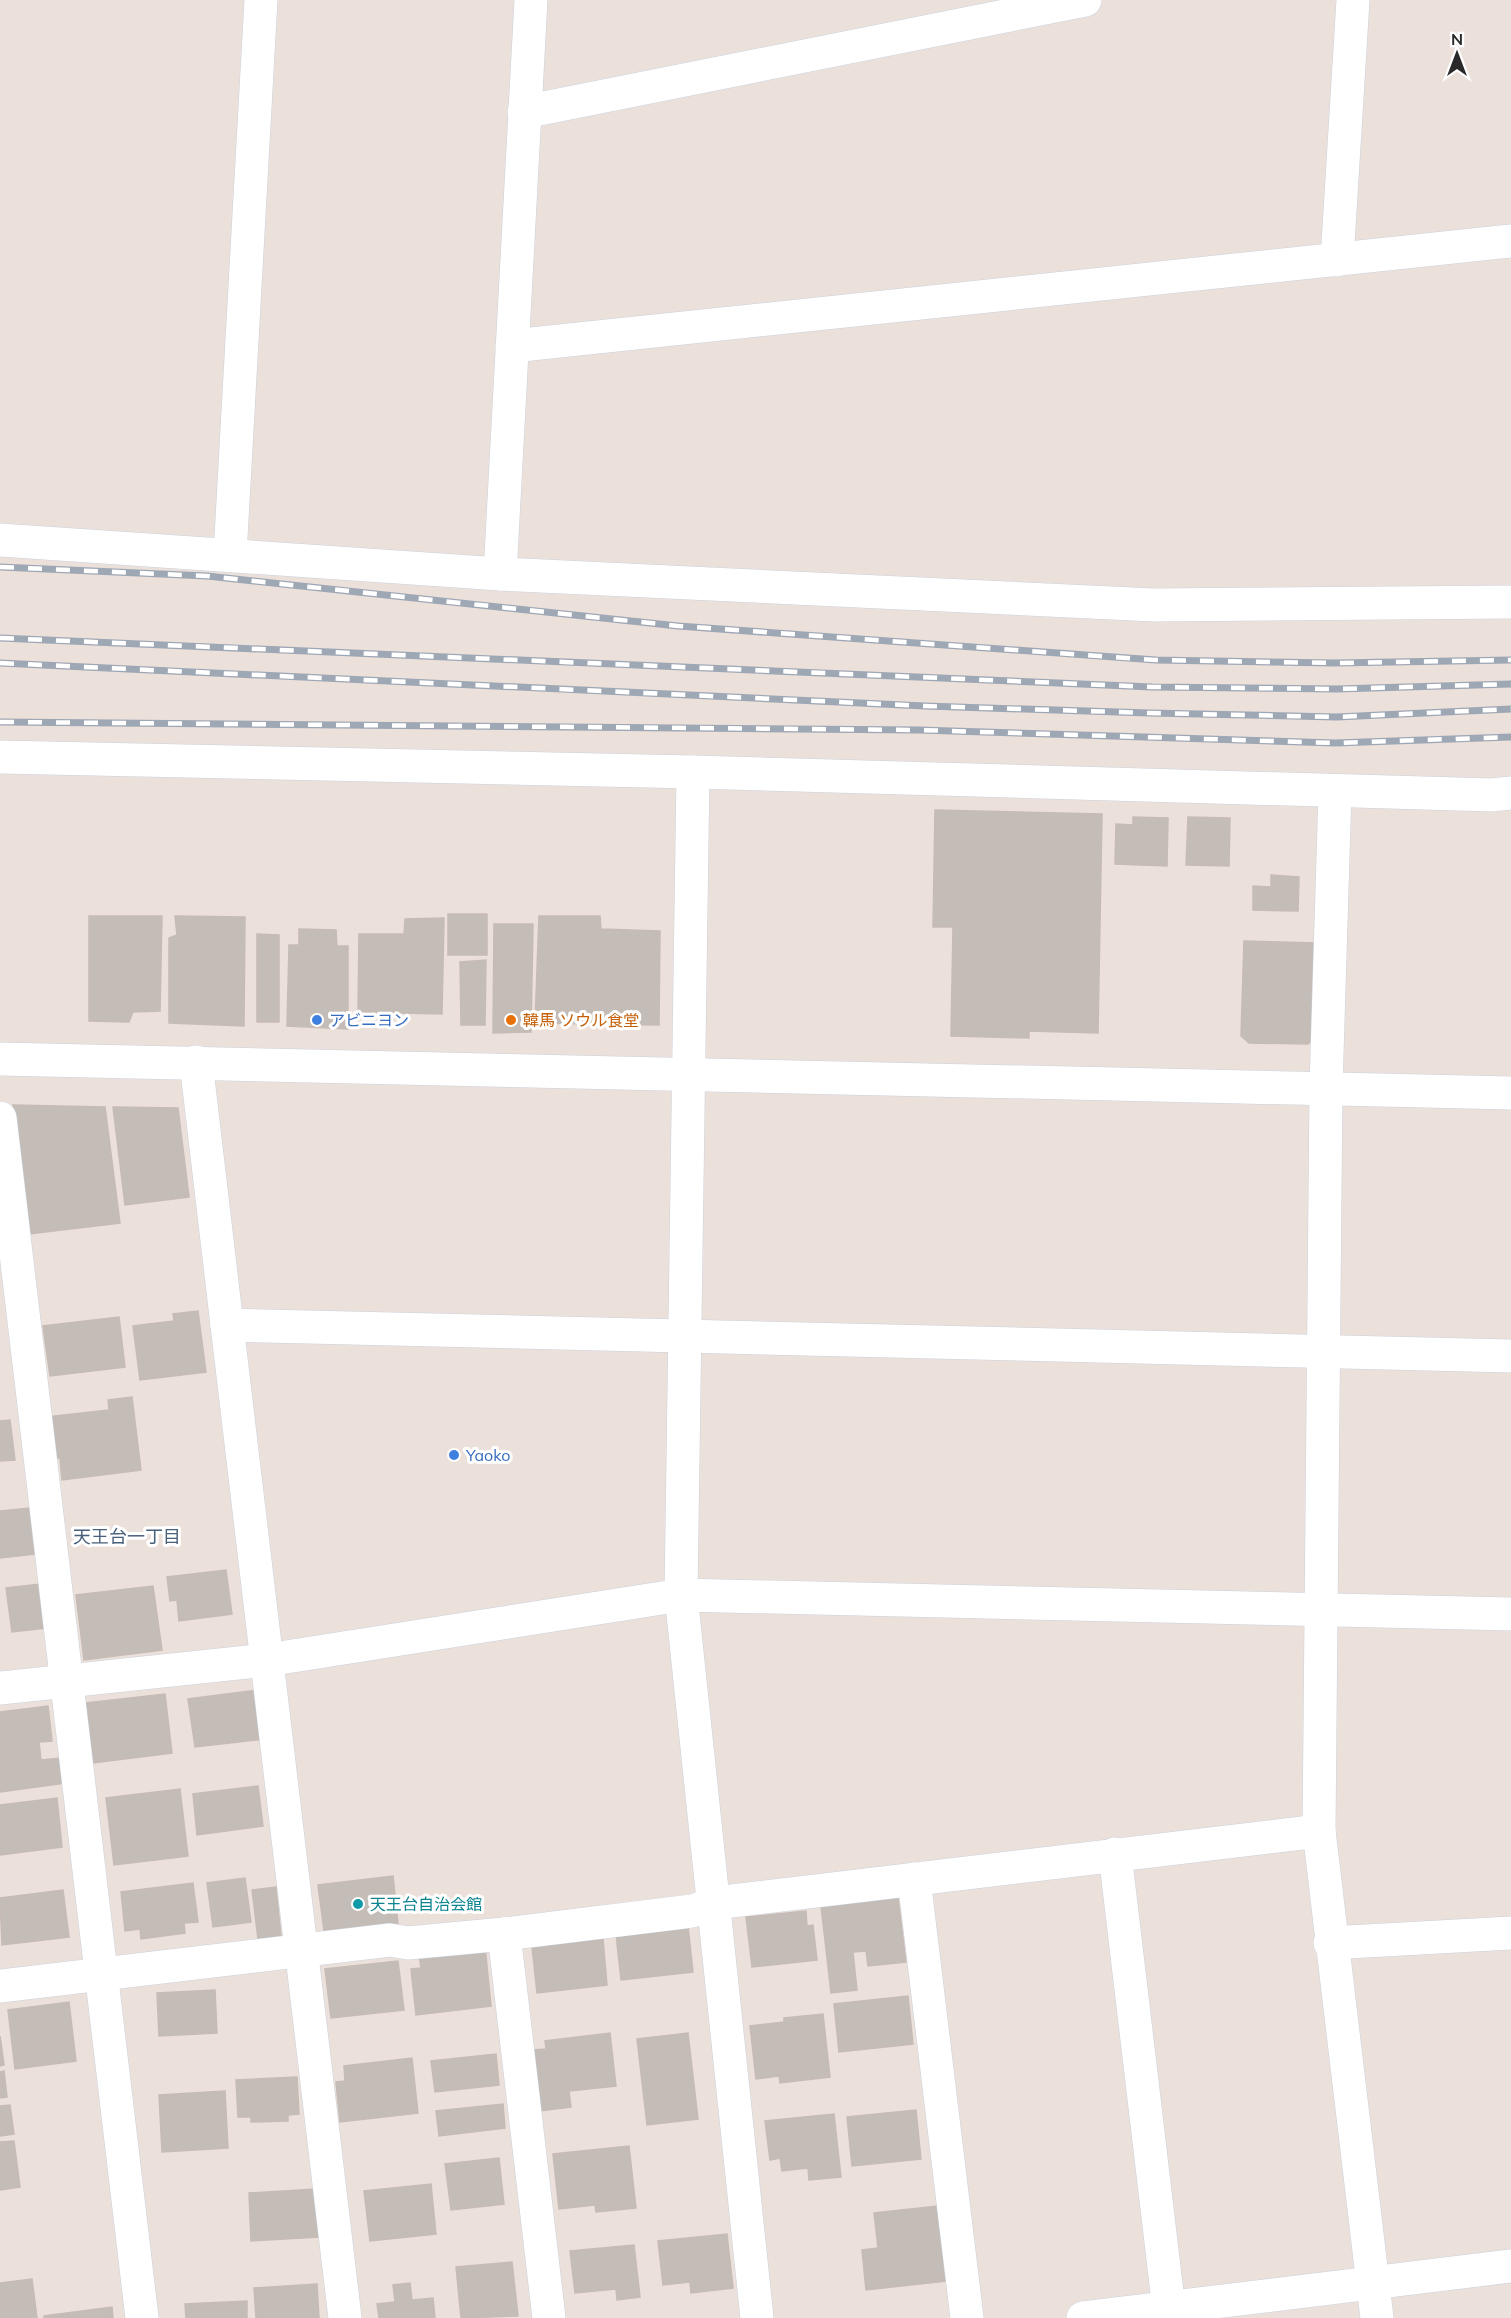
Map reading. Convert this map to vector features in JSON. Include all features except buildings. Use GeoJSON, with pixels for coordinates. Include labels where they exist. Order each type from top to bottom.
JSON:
{"type":"FeatureCollection","features":[{"type":"Feature","properties":{"kind":"street"},"geometry":{"type":"LineString","coordinates":[[230,555],[261,0]]}},
{"type":"Feature","properties":{"kind":"street"},"geometry":{"type":"LineString","coordinates":[[500,574],[531,0]]}},
{"type":"Feature","properties":{"kind":"street"},"geometry":{"type":"LineString","coordinates":[[524,112],[1085,0]]}},
{"type":"Feature","properties":{"kind":"street"},"geometry":{"type":"LineString","coordinates":[[1337,260],[1353,0]]}},
{"type":"Feature","properties":{"kind":"street"},"geometry":{"type":"LineString","coordinates":[[512,346],[1511,241]]}},
{"type":"Feature","properties":{"kind":"street"},"geometry":{"type":"LineString","coordinates":[[0,540],[500,574],[1154,605],[1511,602]]}},
{"type":"Feature","properties":{"kind":"street"},"geometry":{"type":"LineString","coordinates":[[0,757],[693,772],[1492,795],[1511,793]]}},
{"type":"Feature","properties":{"kind":"street"},"geometry":{"type":"LineString","coordinates":[[693,772],[691,1074],[681,1595],[757,2318]]}},
{"type":"Feature","properties":{"kind":"street"},"geometry":{"type":"LineString","coordinates":[[1335,791],[1326,1089],[1319,1831],[1330,1943],[1377,2318]]}},
{"type":"Feature","properties":{"kind":"street"},"geometry":{"type":"LineString","coordinates":[[0,1059],[1511,1093]]}},
{"type":"Feature","properties":{"kind":"street"},"geometry":{"type":"LineString","coordinates":[[196,1062],[345,2318]]}},
{"type":"Feature","properties":{"kind":"street"},"geometry":{"type":"LineString","coordinates":[[0,1118],[142,2318]]}},
{"type":"Feature","properties":{"kind":"street"},"geometry":{"type":"LineString","coordinates":[[227,1325],[1511,1356]]}},
{"type":"Feature","properties":{"kind":"street"},"geometry":{"type":"LineString","coordinates":[[0,1688],[267,1660],[681,1595],[1511,1614]]}},
{"type":"Feature","properties":{"kind":"street"},"geometry":{"type":"LineString","coordinates":[[0,1986],[390,1940],[408,1943],[504,1934],[692,1911],[715,1904],[1319,1831]]}},
{"type":"Feature","properties":{"kind":"street"},"geometry":{"type":"LineString","coordinates":[[1114,1854],[1170,2312]]}},
{"type":"Feature","properties":{"kind":"street"},"geometry":{"type":"LineString","coordinates":[[914,1879],[967,2318]]}},
{"type":"Feature","properties":{"kind":"street"},"geometry":{"type":"LineString","coordinates":[[504,1934],[549,2318]]}},
{"type":"Feature","properties":{"kind":"street"},"geometry":{"type":"LineString","coordinates":[[1330,1943],[1511,1934]]}},
{"type":"Feature","properties":{"kind":"street"},"geometry":{"type":"LineString","coordinates":[[1083,2318],[1170,2312],[1511,2266]]}},
{"type":"Feature","properties":{"kind":"railway"},"geometry":{"type":"LineString","coordinates":[[0,567],[207,576],[678,626],[1156,660],[1335,663],[1511,660]]}},
{"type":"Feature","properties":{"kind":"railway"},"geometry":{"type":"LineString","coordinates":[[0,638],[1152,687],[1337,689],[1511,684]]}},
{"type":"Feature","properties":{"kind":"railway"},"geometry":{"type":"LineString","coordinates":[[0,663],[925,706],[1149,713],[1337,717],[1511,709]]}},
{"type":"Feature","properties":{"kind":"railway"},"geometry":{"type":"LineString","coordinates":[[0,722],[919,730],[1335,743],[1511,737]]}},
{"type":"Feature","properties":{"kind":"place","name":"アビニヨン"},"geometry":{"type":"Point","coordinates":[317,1020]}},
{"type":"Feature","properties":{"kind":"place","name":"韓馬 ソウル食堂"},"geometry":{"type":"Point","coordinates":[511,1020]}},
{"type":"Feature","properties":{"kind":"place","name":"Yaoko"},"geometry":{"type":"Point","coordinates":[454,1455]}},
{"type":"Feature","properties":{"kind":"place","name":"天王台自治会館"},"geometry":{"type":"Point","coordinates":[358,1904]}},
{"type":"Feature","properties":{"kind":"district","name":"天王台一丁目"},"geometry":{"type":"Point","coordinates":[127,1537]}}]}
